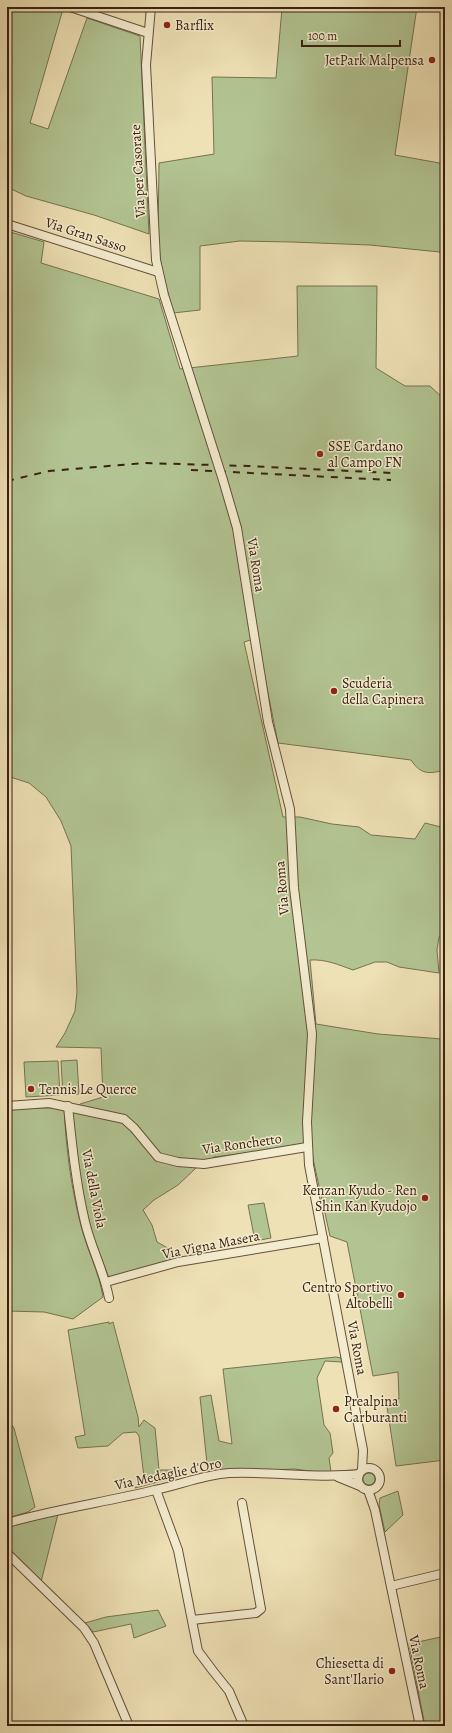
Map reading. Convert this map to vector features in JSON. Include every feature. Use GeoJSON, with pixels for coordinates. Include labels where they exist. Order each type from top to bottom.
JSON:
{"type":"FeatureCollection","features":[{"type":"Feature","properties":{"kind":"street"},"geometry":{"type":"LineString","coordinates":[[70,7],[148,33]]}},
{"type":"Feature","properties":{"kind":"street","name":"Via per Casorate"},"geometry":{"type":"LineString","coordinates":[[151,7],[146,65],[150,164],[158,272],[176,332]]}},
{"type":"Feature","properties":{"kind":"street","name":"Via Gran Sasso"},"geometry":{"type":"LineString","coordinates":[[7,224],[158,272]]}},
{"type":"Feature","properties":{"kind":"street","name":"Via Roma"},"geometry":{"type":"LineString","coordinates":[[176,332],[237,528],[268,722],[290,809],[294,888],[312,1034],[307,1147],[310,1176],[363,1450],[358,1478],[360,1486]]}},
{"type":"Feature","properties":{"kind":"street","name":"Via Ronchetto"},"geometry":{"type":"LineString","coordinates":[[7,1106],[49,1103],[124,1119],[134,1128],[158,1157],[178,1162],[204,1164],[307,1147]]}},
{"type":"Feature","properties":{"kind":"street","name":"Via della Viola"},"geometry":{"type":"LineString","coordinates":[[68,1106],[73,1160],[85,1222],[106,1282],[109,1298]]}},
{"type":"Feature","properties":{"kind":"street","name":"Via Vigna Masera"},"geometry":{"type":"LineString","coordinates":[[106,1282],[178,1262],[323,1238]]}},
{"type":"Feature","properties":{"kind":"street","name":"Via Roma"},"geometry":{"type":"LineString","coordinates":[[363,1450],[381,1476],[375,1510]]}},
{"type":"Feature","properties":{"kind":"street"},"geometry":{"type":"LineString","coordinates":[[360,1472],[369,1467],[376,1470]]}},
{"type":"Feature","properties":{"kind":"street","name":"Via Medaglie d'Oro"},"geometry":{"type":"LineString","coordinates":[[7,1523],[40,1513],[156,1490],[204,1477],[229,1474],[337,1477],[360,1472]]}},
{"type":"Feature","properties":{"kind":"street","name":"Via Medaglie d'Oro"},"geometry":{"type":"LineString","coordinates":[[337,1477],[360,1486]]}},
{"type":"Feature","properties":{"kind":"street"},"geometry":{"type":"LineString","coordinates":[[360,1486],[368,1490],[378,1487]]}},
{"type":"Feature","properties":{"kind":"street"},"geometry":{"type":"LineString","coordinates":[[156,1490],[178,1550],[198,1651],[212,1671],[230,1691],[244,1726]]}},
{"type":"Feature","properties":{"kind":"street","name":"Via Roma"},"geometry":{"type":"LineString","coordinates":[[368,1490],[375,1510],[420,1726]]}},
{"type":"Feature","properties":{"kind":"street"},"geometry":{"type":"LineString","coordinates":[[192,1620],[256,1613],[261,1609],[242,1502]]}},
{"type":"Feature","properties":{"kind":"street"},"geometry":{"type":"LineString","coordinates":[[7,1553],[84,1628],[96,1648],[129,1726]]}},
{"type":"Feature","properties":{"kind":"street"},"geometry":{"type":"LineString","coordinates":[[391,1586],[445,1573]]}},
{"type":"Feature","properties":{"kind":"green space"},"geometry":{"type":"Polygon","coordinates":[[[7,7],[56,7],[63,9],[30,123],[48,129],[87,18],[140,36],[149,234],[94,215],[26,196],[7,187],[7,7]]]}},
{"type":"Feature","properties":{"kind":"green space"},"geometry":{"type":"Polygon","coordinates":[[[280,7],[417,7],[395,155],[445,164],[445,260],[440,252],[370,245],[240,241],[200,246],[200,310],[173,313],[162,269],[158,244],[159,163],[214,154],[212,77],[276,78],[282,8],[280,7]]]}},
{"type":"Feature","properties":{"kind":"green space"},"geometry":{"type":"Polygon","coordinates":[[[7,231],[44,242],[41,263],[159,299],[180,369],[298,356],[297,286],[377,286],[376,368],[405,386],[430,386],[445,400],[445,770],[430,773],[422,771],[411,760],[278,743],[257,638],[244,642],[283,817],[300,817],[332,824],[359,827],[371,835],[415,839],[425,823],[445,828],[445,934],[439,937],[437,950],[439,973],[399,967],[387,962],[375,962],[353,970],[327,961],[310,960],[316,1024],[378,1034],[442,1039],[445,1055],[445,1460],[396,1466],[386,1400],[399,1399],[398,1372],[373,1376],[347,1242],[330,1236],[310,1145],[214,1157],[196,1168],[178,1185],[154,1200],[143,1210],[152,1225],[157,1242],[182,1256],[180,1257],[109,1278],[88,1223],[76,1158],[71,1116],[80,1104],[103,1097],[101,1048],[56,1047],[65,1033],[75,1011],[77,992],[71,846],[61,821],[46,797],[29,783],[7,776],[7,231]]]}},
{"type":"Feature","properties":{"kind":"green space"},"geometry":{"type":"Polygon","coordinates":[[[77,1060],[79,1094],[63,1095],[61,1061],[77,1060]]]}},
{"type":"Feature","properties":{"kind":"green space"},"geometry":{"type":"Polygon","coordinates":[[[58,1061],[60,1095],[26,1097],[24,1062],[58,1061]]]}},
{"type":"Feature","properties":{"kind":"green space"},"geometry":{"type":"Polygon","coordinates":[[[24,1108],[64,1108],[66,1138],[77,1212],[99,1279],[103,1297],[73,1319],[44,1312],[7,1311],[7,1111],[24,1108]]]}},
{"type":"Feature","properties":{"kind":"green space"},"geometry":{"type":"Polygon","coordinates":[[[264,1203],[271,1238],[255,1241],[248,1205],[264,1203]]]}},
{"type":"Feature","properties":{"kind":"green space"},"geometry":{"type":"Polygon","coordinates":[[[109,1322],[109,1324],[113,1322],[138,1417],[139,1427],[144,1420],[155,1428],[159,1470],[176,1470],[177,1477],[135,1488],[144,1477],[139,1436],[136,1432],[123,1433],[108,1446],[78,1448],[75,1437],[85,1435],[68,1330],[109,1322]]]}},
{"type":"Feature","properties":{"kind":"green space"},"geometry":{"type":"Polygon","coordinates":[[[336,1357],[341,1358],[342,1362],[325,1361],[317,1378],[324,1425],[330,1433],[333,1453],[329,1458],[331,1472],[294,1469],[208,1473],[200,1397],[211,1395],[219,1441],[232,1444],[223,1369],[336,1357]]]}},
{"type":"Feature","properties":{"kind":"green space"},"geometry":{"type":"Polygon","coordinates":[[[12,1425],[35,1507],[28,1512],[7,1518],[7,1426],[12,1425]]]}},
{"type":"Feature","properties":{"kind":"green space"},"geometry":{"type":"Polygon","coordinates":[[[367,1473],[371,1473],[375,1479],[371,1485],[367,1485],[363,1481],[363,1477],[367,1473]]]}},
{"type":"Feature","properties":{"kind":"green space"},"geometry":{"type":"Polygon","coordinates":[[[398,1491],[403,1515],[385,1532],[379,1505],[380,1498],[398,1491]]]}},
{"type":"Feature","properties":{"kind":"green space"},"geometry":{"type":"Polygon","coordinates":[[[58,1514],[41,1582],[7,1550],[7,1526],[58,1514]]]}},
{"type":"Feature","properties":{"kind":"green space"},"geometry":{"type":"Polygon","coordinates":[[[158,1610],[166,1626],[134,1638],[131,1624],[93,1632],[85,1623],[106,1617],[158,1610]]]}},
{"type":"Feature","properties":{"kind":"green space"},"geometry":{"type":"Polygon","coordinates":[[[445,1636],[445,1726],[425,1726],[409,1644],[445,1636]]]}},
{"type":"Feature","properties":{"kind":"railway"},"geometry":{"type":"LineString","coordinates":[[7,481],[49,471],[145,463],[391,473]]}},
{"type":"Feature","properties":{"kind":"railway"},"geometry":{"type":"LineString","coordinates":[[191,470],[391,480]]}},
{"type":"Feature","properties":{"kind":"place","name":"Barflix"},"geometry":{"type":"Point","coordinates":[167,25]}},
{"type":"Feature","properties":{"kind":"place","name":"JetPark Malpensa"},"geometry":{"type":"Point","coordinates":[432,60]}},
{"type":"Feature","properties":{"kind":"place","name":"SSE Cardano al Campo FN"},"geometry":{"type":"Point","coordinates":[320,454]}},
{"type":"Feature","properties":{"kind":"place","name":"Scuderia della Capinera"},"geometry":{"type":"Point","coordinates":[334,691]}},
{"type":"Feature","properties":{"kind":"place","name":"Tennis Le Querce"},"geometry":{"type":"Point","coordinates":[31,1089]}},
{"type":"Feature","properties":{"kind":"place","name":"Kenzan Kyudo - Ren Shin Kan Kyudojo"},"geometry":{"type":"Point","coordinates":[425,1198]}},
{"type":"Feature","properties":{"kind":"place","name":"Centro Sportivo Altobelli"},"geometry":{"type":"Point","coordinates":[401,1295]}},
{"type":"Feature","properties":{"kind":"place","name":"Prealpina Carburanti"},"geometry":{"type":"Point","coordinates":[336,1409]}},
{"type":"Feature","properties":{"kind":"place","name":"Chiesetta di Sant'Ilario"},"geometry":{"type":"Point","coordinates":[392,1671]}}]}
